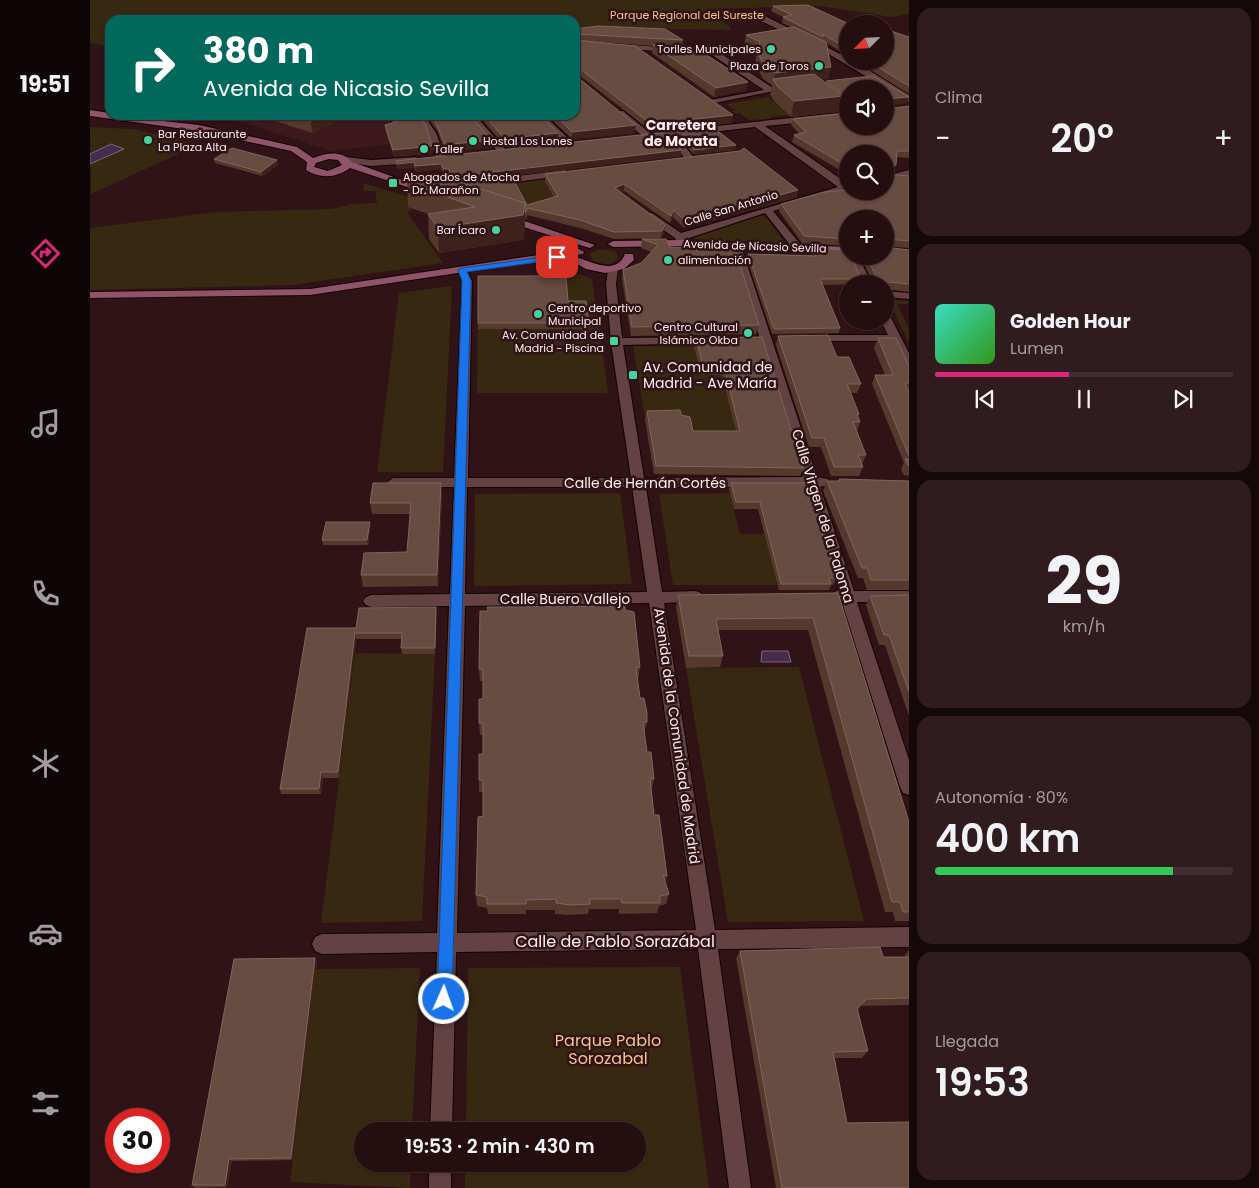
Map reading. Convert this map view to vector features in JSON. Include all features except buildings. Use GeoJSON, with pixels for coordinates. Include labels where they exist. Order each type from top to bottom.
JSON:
{"type":"FeatureCollection","features":[{"type":"Feature","properties":{"kind":"main road"},"geometry":{"type":"LineString","coordinates":[[90,113],[105,115]]}},
{"type":"Feature","properties":{"kind":"main road"},"geometry":{"type":"LineString","coordinates":[[141,120],[199,128],[324,156],[337,156],[378,176],[430,190]]}},
{"type":"Feature","properties":{"kind":"main road"},"geometry":{"type":"LineString","coordinates":[[294,149],[312,161]]}},
{"type":"Feature","properties":{"kind":"main road"},"geometry":{"type":"LineString","coordinates":[[324,156],[312,161],[309,168],[315,172],[378,176]]}},
{"type":"Feature","properties":{"kind":"main road"},"geometry":{"type":"LineString","coordinates":[[338,172],[345,168],[347,162]]}},
{"type":"Feature","properties":{"kind":"main road"},"geometry":{"type":"LineString","coordinates":[[495,214],[557,235],[583,252],[597,269],[613,269]]}},
{"type":"Feature","properties":{"kind":"main road","name":"Avenida de Nicasio Sevilla"},"geometry":{"type":"LineString","coordinates":[[583,252],[613,244],[662,243],[681,240],[736,246],[839,250]]}},
{"type":"Feature","properties":{"kind":"main road","name":"Avenida de Nicasio Sevilla"},"geometry":{"type":"LineString","coordinates":[[613,269],[625,264],[629,256],[640,250],[662,243]]}},
{"type":"Feature","properties":{"kind":"main road"},"geometry":{"type":"LineString","coordinates":[[613,244],[624,249],[629,256]]}},
{"type":"Feature","properties":{"kind":"main road"},"geometry":{"type":"LineString","coordinates":[[90,295],[310,292],[397,281],[583,252]]}},
{"type":"Feature","properties":{"kind":"street"},"geometry":{"type":"LineString","coordinates":[[762,18],[839,56]]}},
{"type":"Feature","properties":{"kind":"street"},"geometry":{"type":"LineString","coordinates":[[609,45],[714,53],[770,90]]}},
{"type":"Feature","properties":{"kind":"street"},"geometry":{"type":"LineString","coordinates":[[635,47],[651,58]]}},
{"type":"Feature","properties":{"kind":"street"},"geometry":{"type":"LineString","coordinates":[[863,70],[909,99]]}},
{"type":"Feature","properties":{"kind":"street"},"geometry":{"type":"LineString","coordinates":[[854,79],[874,77]]}},
{"type":"Feature","properties":{"kind":"street"},"geometry":{"type":"LineString","coordinates":[[713,102],[787,88]]}},
{"type":"Feature","properties":{"kind":"street"},"geometry":{"type":"LineString","coordinates":[[705,96],[746,126]]}},
{"type":"Feature","properties":{"kind":"street"},"geometry":{"type":"LineString","coordinates":[[612,106],[648,136]]}},
{"type":"Feature","properties":{"kind":"street"},"geometry":{"type":"LineString","coordinates":[[638,137],[757,125],[839,112]]}},
{"type":"Feature","properties":{"kind":"street"},"geometry":{"type":"LineString","coordinates":[[347,162],[385,163],[436,158],[432,133],[423,120]]}},
{"type":"Feature","properties":{"kind":"street"},"geometry":{"type":"LineString","coordinates":[[474,120],[502,151]]}},
{"type":"Feature","properties":{"kind":"street"},"geometry":{"type":"LineString","coordinates":[[544,120],[564,145],[579,143]]}},
{"type":"Feature","properties":{"kind":"street"},"geometry":{"type":"LineString","coordinates":[[757,125],[839,183]]}},
{"type":"Feature","properties":{"kind":"street"},"geometry":{"type":"LineString","coordinates":[[671,134],[690,159]]}},
{"type":"Feature","properties":{"kind":"street"},"geometry":{"type":"LineString","coordinates":[[378,176],[377,169],[385,163]]}},
{"type":"Feature","properties":{"kind":"street"},"geometry":{"type":"LineString","coordinates":[[483,183],[571,173]]}},
{"type":"Feature","properties":{"kind":"street"},"geometry":{"type":"LineString","coordinates":[[894,176],[909,173]]}},
{"type":"Feature","properties":{"kind":"street","name":"Calle San Antonio"},"geometry":{"type":"LineString","coordinates":[[681,240],[767,210],[839,190]]}},
{"type":"Feature","properties":{"kind":"street"},"geometry":{"type":"LineString","coordinates":[[767,210],[798,248]]}},
{"type":"Feature","properties":{"kind":"street"},"geometry":{"type":"LineString","coordinates":[[643,211],[681,240]]}},
{"type":"Feature","properties":{"kind":"street","name":"Calle Virgen de la Paloma"},"geometry":{"type":"LineString","coordinates":[[736,246],[909,787]]}},
{"type":"Feature","properties":{"kind":"street"},"geometry":{"type":"LineString","coordinates":[[597,269],[611,284]]}},
{"type":"Feature","properties":{"kind":"street","name":"Avenida de la Comunidad de Madrid"},"geometry":{"type":"LineString","coordinates":[[613,269],[611,284],[618,342],[707,940],[740,1188]]}},
{"type":"Feature","properties":{"kind":"street"},"geometry":{"type":"LineString","coordinates":[[441,1122],[466,281],[462,270]]}},
{"type":"Feature","properties":{"kind":"street"},"geometry":{"type":"LineString","coordinates":[[894,295],[909,296]]}},
{"type":"Feature","properties":{"kind":"street"},"geometry":{"type":"LineString","coordinates":[[892,330],[909,364]]}},
{"type":"Feature","properties":{"kind":"street"},"geometry":{"type":"LineString","coordinates":[[794,338],[896,338]]}},
{"type":"Feature","properties":{"kind":"street"},"geometry":{"type":"LineString","coordinates":[[618,342],[726,340]]}},
{"type":"Feature","properties":{"kind":"street","name":"Calle de Hernán Cortés"},"geometry":{"type":"LineString","coordinates":[[380,483],[832,482]]}},
{"type":"Feature","properties":{"kind":"street"},"geometry":{"type":"LineString","coordinates":[[819,596],[909,597]]}},
{"type":"Feature","properties":{"kind":"street","name":"Calle Buero Vallejo"},"geometry":{"type":"LineString","coordinates":[[370,601],[714,597]]}},
{"type":"Feature","properties":{"kind":"street","name":"Calle de Pablo Sorazábal"},"geometry":{"type":"LineString","coordinates":[[322,944],[909,937]]}},
{"type":"Feature","properties":{"kind":"street"},"geometry":{"type":"LineString","coordinates":[[440,1172],[440,1188]]}},
{"type":"Feature","properties":{"kind":"shaded area"},"geometry":{"type":"Polygon","coordinates":[[[227,120],[409,120],[430,140],[331,151],[246,123],[227,120]]]}},
{"type":"Feature","properties":{"kind":"shaded area"},"geometry":{"type":"Polygon","coordinates":[[[111,144],[124,149],[90,164],[90,154],[111,144]]]}},
{"type":"Feature","properties":{"kind":"shaded area"},"geometry":{"type":"Polygon","coordinates":[[[762,651],[788,651],[791,662],[761,662],[762,651]]]}},
{"type":"Feature","properties":{"kind":"green space","name":"Parque Regional del Sureste"},"geometry":{"type":"Polygon","coordinates":[[[90,0],[909,0],[909,14],[894,16],[820,6],[708,9],[733,30],[580,28],[580,15],[105,15],[105,45],[90,43],[90,0]]]}},
{"type":"Feature","properties":{"kind":"green space"},"geometry":{"type":"Polygon","coordinates":[[[768,97],[790,115],[770,117],[771,119],[749,120],[740,113],[736,114],[732,111],[735,110],[727,104],[768,97]]]}},
{"type":"Feature","properties":{"kind":"green space"},"geometry":{"type":"Polygon","coordinates":[[[90,127],[132,129],[200,144],[91,194],[90,127]]]}},
{"type":"Feature","properties":{"kind":"green space"},"geometry":{"type":"Polygon","coordinates":[[[544,179],[558,205],[524,207],[511,183],[544,179]]]}},
{"type":"Feature","properties":{"kind":"green space"},"geometry":{"type":"Polygon","coordinates":[[[363,183],[425,202],[407,212],[443,263],[292,285],[90,290],[90,228],[215,212],[332,209],[352,204],[377,203],[375,191],[364,191],[363,183]]]}},
{"type":"Feature","properties":{"kind":"green space"},"geometry":{"type":"Polygon","coordinates":[[[761,215],[765,216],[785,243],[693,240],[694,237],[761,215]]]}},
{"type":"Feature","properties":{"kind":"green space"},"geometry":{"type":"Polygon","coordinates":[[[601,249],[615,251],[619,258],[617,261],[607,264],[593,261],[590,253],[601,249]]]}},
{"type":"Feature","properties":{"kind":"green space"},"geometry":{"type":"Polygon","coordinates":[[[569,270],[592,279],[608,393],[477,393],[478,282],[569,270]]]}},
{"type":"Feature","properties":{"kind":"green space"},"geometry":{"type":"Polygon","coordinates":[[[452,286],[443,472],[377,472],[399,293],[452,286]]]}},
{"type":"Feature","properties":{"kind":"green space"},"geometry":{"type":"Polygon","coordinates":[[[894,300],[909,301],[909,304],[897,304],[909,329],[909,343],[894,312],[894,300]]]}},
{"type":"Feature","properties":{"kind":"green space"},"geometry":{"type":"Polygon","coordinates":[[[633,346],[694,346],[723,375],[748,474],[654,474],[633,346]]]}},
{"type":"Feature","properties":{"kind":"green space"},"geometry":{"type":"Polygon","coordinates":[[[620,493],[632,584],[474,586],[475,494],[620,493]]]}},
{"type":"Feature","properties":{"kind":"green space"},"geometry":{"type":"Polygon","coordinates":[[[730,493],[740,534],[765,534],[778,585],[673,585],[659,494],[730,493]]]}},
{"type":"Feature","properties":{"kind":"green space"},"geometry":{"type":"Polygon","coordinates":[[[355,653],[435,654],[422,921],[321,923],[355,653]]]}},
{"type":"Feature","properties":{"kind":"green space"},"geometry":{"type":"Polygon","coordinates":[[[799,667],[864,921],[728,922],[686,668],[799,667]]]}},
{"type":"Feature","properties":{"kind":"green space","name":"Parque Pablo Sorozabal"},"geometry":{"type":"Polygon","coordinates":[[[680,967],[709,1188],[465,1188],[465,1172],[646,1172],[646,1122],[466,1122],[468,968],[680,967]]]}},
{"type":"Feature","properties":{"kind":"green space"},"geometry":{"type":"Polygon","coordinates":[[[420,968],[412,1122],[354,1122],[354,1172],[411,1172],[410,1188],[290,1182],[316,969],[420,968]]]}},
{"type":"Feature","properties":{"kind":"place","name":"Toriles Municipales"},"geometry":{"type":"Point","coordinates":[771,49]}},
{"type":"Feature","properties":{"kind":"place","name":"Plaza de Toros"},"geometry":{"type":"Point","coordinates":[819,66]}},
{"type":"Feature","properties":{"kind":"place","name":"Bar Restaurante La Plaza Alta"},"geometry":{"type":"Point","coordinates":[148,140]}},
{"type":"Feature","properties":{"kind":"place","name":"Hostal Los Lones"},"geometry":{"type":"Point","coordinates":[473,141]}},
{"type":"Feature","properties":{"kind":"place","name":"Taller"},"geometry":{"type":"Point","coordinates":[424,149]}},
{"type":"Feature","properties":{"kind":"place","name":"Abogados de Atocha - Dr. Marañon"},"geometry":{"type":"Point","coordinates":[393,183]}},
{"type":"Feature","properties":{"kind":"place","name":"Bar Ícaro"},"geometry":{"type":"Point","coordinates":[496,230]}},
{"type":"Feature","properties":{"kind":"place","name":"alimentación"},"geometry":{"type":"Point","coordinates":[668,260]}},
{"type":"Feature","properties":{"kind":"place","name":"Centro deportivo Municipal"},"geometry":{"type":"Point","coordinates":[538,314]}},
{"type":"Feature","properties":{"kind":"place","name":"Centro Cultural Islámico Okba"},"geometry":{"type":"Point","coordinates":[748,333]}},
{"type":"Feature","properties":{"kind":"place","name":"Av. Comunidad de Madrid - Piscina"},"geometry":{"type":"Point","coordinates":[614,341]}},
{"type":"Feature","properties":{"kind":"place","name":"Av. Comunidad de Madrid - Ave María"},"geometry":{"type":"Point","coordinates":[633,375]}},
{"type":"Feature","properties":{"kind":"district","name":"Carretera de Morata"},"geometry":{"type":"Point","coordinates":[681,134]}},
{"type":"Feature","properties":{"kind":"route"},"geometry":{"type":"LineString","coordinates":[[444,999],[466,281],[462,270],[557,257]]}}]}
